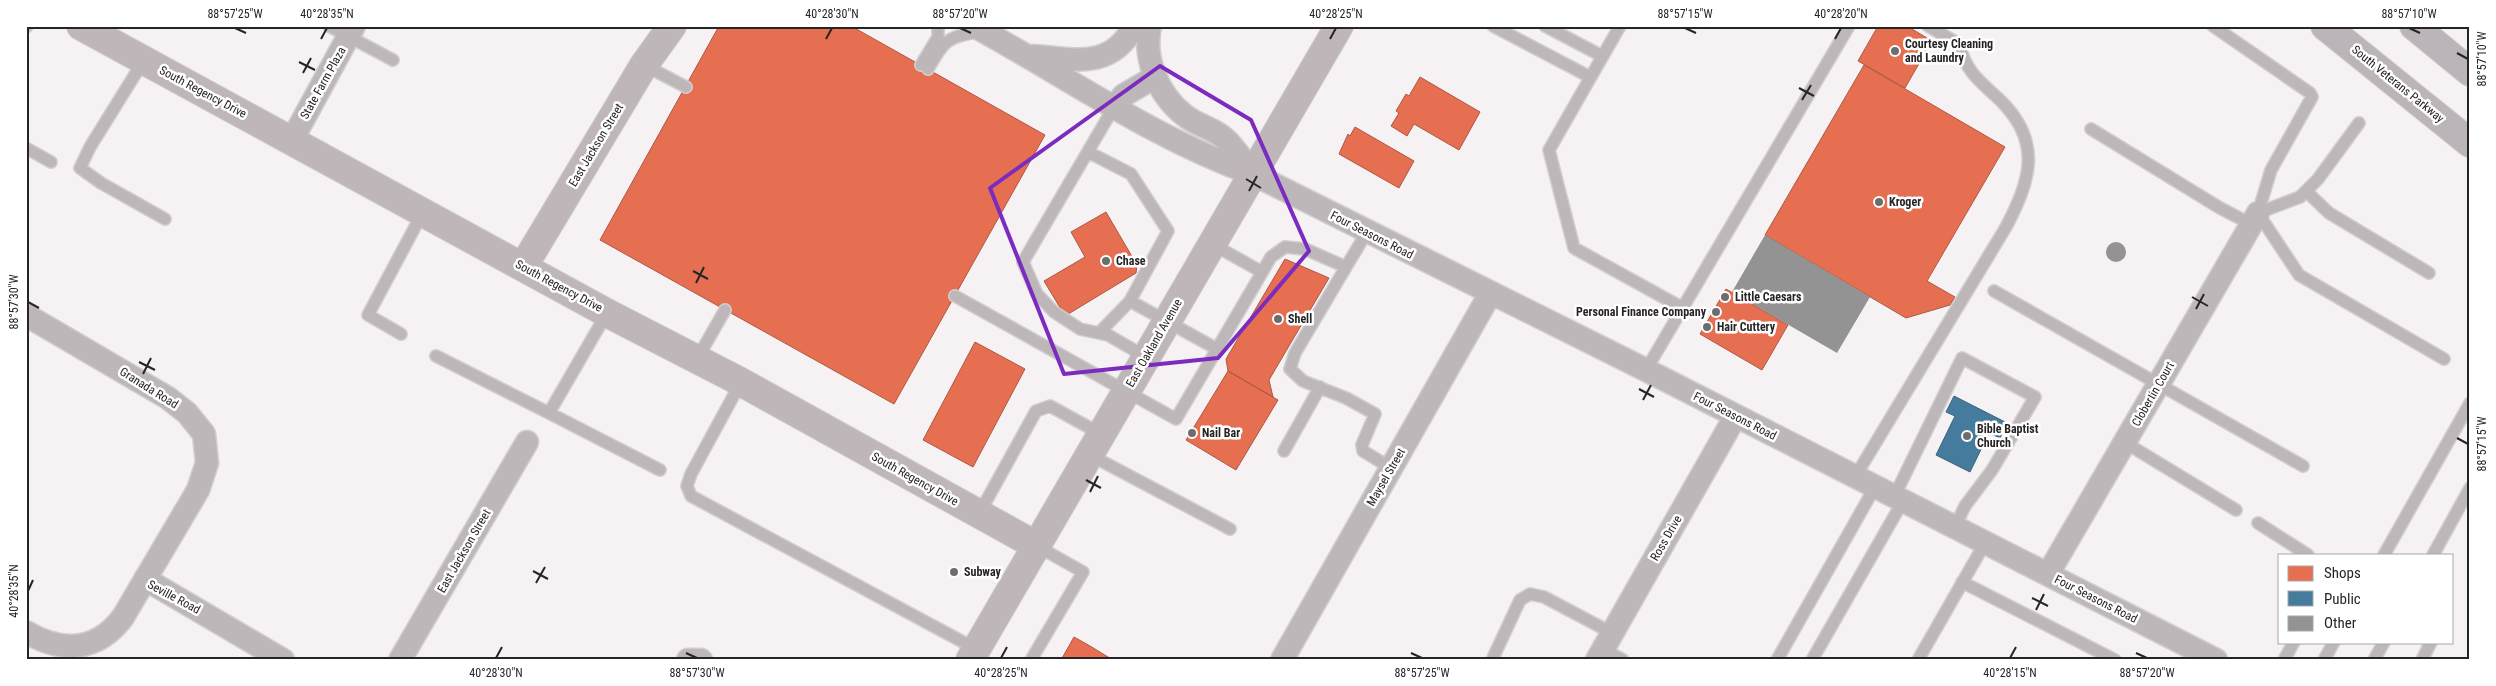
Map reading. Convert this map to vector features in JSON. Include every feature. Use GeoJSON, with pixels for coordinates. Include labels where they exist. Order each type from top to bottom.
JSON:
{"type":"FeatureCollection","features":[{"type":"Feature","properties":{"kind":"highway","name":"South Veterans Parkway"},"geometry":{"type":"LineString","coordinates":[[2325,26],[2470,143]]}},
{"type":"Feature","properties":{"kind":"highway"},"geometry":{"type":"LineString","coordinates":[[2414,26],[2470,72]]}},
{"type":"Feature","properties":{"kind":"main road","name":"South Regency Drive"},"geometry":{"type":"LineString","coordinates":[[81,26],[607,313],[741,382],[1037,546]]}},
{"type":"Feature","properties":{"kind":"main road","name":"East Jackson Street"},"geometry":{"type":"LineString","coordinates":[[523,267],[644,65],[672,26]]}},
{"type":"Feature","properties":{"kind":"main road","name":"East Oakland Avenue"},"geometry":{"type":"LineString","coordinates":[[973,654],[1339,26]]}},
{"type":"Feature","properties":{"kind":"street"},"geometry":{"type":"LineString","coordinates":[[1029,56],[1089,60],[1107,56],[1128,38],[1134,26]]}},
{"type":"Feature","properties":{"kind":"street","name":"Four Seasons Road"},"geometry":{"type":"LineString","coordinates":[[1150,26],[1148,45],[1155,77],[1160,88],[1172,104],[1185,116],[1225,138],[1253,174]]}},
{"type":"Feature","properties":{"kind":"street","name":"Four Seasons Road"},"geometry":{"type":"LineString","coordinates":[[978,28],[1114,107],[1213,160],[1253,174],[1490,294],[1646,370],[1735,417],[2216,660]]}},
{"type":"Feature","properties":{"kind":"street","name":"State Farm Plaza"},"geometry":{"type":"LineString","coordinates":[[292,140],[352,32]]}},
{"type":"Feature","properties":{"kind":"street"},"geometry":{"type":"LineString","coordinates":[[1114,107],[1124,95],[1155,77]]}},
{"type":"Feature","properties":{"kind":"street","name":"Clobertin Court"},"geometry":{"type":"LineString","coordinates":[[2048,574],[2254,219]]}},
{"type":"Feature","properties":{"kind":"street","name":"Maysel Street"},"geometry":{"type":"LineString","coordinates":[[1282,660],[1490,294]]}},
{"type":"Feature","properties":{"kind":"street","name":"Granada Road"},"geometry":{"type":"LineString","coordinates":[[26,315],[168,398],[187,413],[204,434],[207,463],[198,490],[145,579]]}},
{"type":"Feature","properties":{"kind":"street","name":"Ross Drive"},"geometry":{"type":"LineString","coordinates":[[1604,647],[1735,417]]}},
{"type":"Feature","properties":{"kind":"street","name":"East Jackson Street"},"geometry":{"type":"LineString","coordinates":[[400,660],[527,442]]}},
{"type":"Feature","properties":{"kind":"street","name":"Seville Road"},"geometry":{"type":"LineString","coordinates":[[26,632],[53,645],[73,646],[92,642],[117,625],[145,579],[283,660]]}},
{"type":"Feature","properties":{"kind":"street"},"geometry":{"type":"LineString","coordinates":[[688,660],[702,660]]}},
{"type":"Feature","properties":{"kind":"lane"},"geometry":{"type":"LineString","coordinates":[[329,26],[352,32],[393,60]]}},
{"type":"Feature","properties":{"kind":"lane"},"geometry":{"type":"LineString","coordinates":[[938,26],[938,37],[925,67],[944,42],[978,28]]}},
{"type":"Feature","properties":{"kind":"lane"},"geometry":{"type":"LineString","coordinates":[[1493,26],[1590,77]]}},
{"type":"Feature","properties":{"kind":"lane"},"geometry":{"type":"LineString","coordinates":[[1545,26],[1602,56]]}},
{"type":"Feature","properties":{"kind":"lane"},"geometry":{"type":"LineString","coordinates":[[1620,26],[1549,150],[1574,248],[1681,307]]}},
{"type":"Feature","properties":{"kind":"lane"},"geometry":{"type":"LineString","coordinates":[[1646,370],[1681,307],[1740,214],[1849,26]]}},
{"type":"Feature","properties":{"kind":"lane"},"geometry":{"type":"LineString","coordinates":[[1777,660],[1865,482],[2021,199],[2030,169],[2028,143],[2018,120],[2002,102],[1974,77],[1964,62],[1959,44],[1928,26]]}},
{"type":"Feature","properties":{"kind":"lane"},"geometry":{"type":"LineString","coordinates":[[2213,26],[2310,93],[2312,97],[2271,170],[2254,219]]}},
{"type":"Feature","properties":{"kind":"lane"},"geometry":{"type":"LineString","coordinates":[[144,60],[90,147],[80,168],[101,183],[165,219]]}},
{"type":"Feature","properties":{"kind":"lane"},"geometry":{"type":"LineString","coordinates":[[644,65],[686,86]]}},
{"type":"Feature","properties":{"kind":"lane"},"geometry":{"type":"LineString","coordinates":[[1114,107],[1023,262],[1038,294],[1054,312],[1080,329],[1108,335],[1146,357]]}},
{"type":"Feature","properties":{"kind":"lane"},"geometry":{"type":"LineString","coordinates":[[2254,219],[2300,197],[2318,179],[2359,123]]}},
{"type":"Feature","properties":{"kind":"lane"},"geometry":{"type":"LineString","coordinates":[[2091,129],[2220,208],[2254,219],[2299,275],[2444,359]]}},
{"type":"Feature","properties":{"kind":"lane"},"geometry":{"type":"LineString","coordinates":[[26,148],[51,162]]}},
{"type":"Feature","properties":{"kind":"lane"},"geometry":{"type":"LineString","coordinates":[[1088,152],[1131,174],[1168,231],[1130,300],[1099,333]]}},
{"type":"Feature","properties":{"kind":"lane"},"geometry":{"type":"LineString","coordinates":[[2306,191],[2329,213],[2429,273]]}},
{"type":"Feature","properties":{"kind":"lane"},"geometry":{"type":"LineString","coordinates":[[402,334],[368,315],[423,212]]}},
{"type":"Feature","properties":{"kind":"lane"},"geometry":{"type":"LineString","coordinates":[[1366,232],[1291,360],[1290,369],[1303,381],[1320,387],[1375,414],[1362,445],[1363,451],[1391,468]]}},
{"type":"Feature","properties":{"kind":"lane"},"geometry":{"type":"LineString","coordinates":[[1212,244],[1262,272]]}},
{"type":"Feature","properties":{"kind":"lane"},"geometry":{"type":"LineString","coordinates":[[955,296],[1176,420],[1271,257],[1285,247],[1305,250],[1346,267]]}},
{"type":"Feature","properties":{"kind":"lane"},"geometry":{"type":"LineString","coordinates":[[1994,291],[2303,466]]}},
{"type":"Feature","properties":{"kind":"lane"},"geometry":{"type":"LineString","coordinates":[[1130,300],[1217,349]]}},
{"type":"Feature","properties":{"kind":"lane"},"geometry":{"type":"LineString","coordinates":[[696,360],[725,310]]}},
{"type":"Feature","properties":{"kind":"lane"},"geometry":{"type":"LineString","coordinates":[[549,413],[607,313]]}},
{"type":"Feature","properties":{"kind":"lane"},"geometry":{"type":"LineString","coordinates":[[436,356],[660,470]]}},
{"type":"Feature","properties":{"kind":"lane"},"geometry":{"type":"LineString","coordinates":[[1812,660],[1899,499],[1962,358],[2035,397],[1992,470],[1965,506],[1954,527]]}},
{"type":"Feature","properties":{"kind":"lane"},"geometry":{"type":"LineString","coordinates":[[741,382],[691,474],[687,486],[691,496],[973,654]]}},
{"type":"Feature","properties":{"kind":"lane"},"geometry":{"type":"LineString","coordinates":[[1284,451],[1320,387]]}},
{"type":"Feature","properties":{"kind":"lane"},"geometry":{"type":"LineString","coordinates":[[2385,554],[2470,404]]}},
{"type":"Feature","properties":{"kind":"lane"},"geometry":{"type":"LineString","coordinates":[[978,514],[1036,411],[1050,406],[1096,444],[1230,530]]}},
{"type":"Feature","properties":{"kind":"lane"},"geometry":{"type":"LineString","coordinates":[[2124,442],[2236,510]]}},
{"type":"Feature","properties":{"kind":"lane"},"geometry":{"type":"LineString","coordinates":[[2434,554],[2470,488]]}},
{"type":"Feature","properties":{"kind":"lane"},"geometry":{"type":"LineString","coordinates":[[2258,523],[2306,554]]}},
{"type":"Feature","properties":{"kind":"lane"},"geometry":{"type":"LineString","coordinates":[[1918,660],[1986,543]]}},
{"type":"Feature","properties":{"kind":"lane"},"geometry":{"type":"LineString","coordinates":[[1032,660],[1083,572],[1037,546]]}},
{"type":"Feature","properties":{"kind":"lane"},"geometry":{"type":"LineString","coordinates":[[1962,582],[2115,660]]}},
{"type":"Feature","properties":{"kind":"lane"},"geometry":{"type":"LineString","coordinates":[[1492,660],[1520,600],[1530,594],[1544,596],[1604,647],[1623,660]]}},
{"type":"Feature","properties":{"kind":"lane"},"geometry":{"type":"LineString","coordinates":[[2284,660],[2293,644]]}},
{"type":"Feature","properties":{"kind":"lane"},"geometry":{"type":"LineString","coordinates":[[2324,660],[2333,644]]}},
{"type":"Feature","properties":{"kind":"lane"},"geometry":{"type":"LineString","coordinates":[[2374,660],[2383,644]]}},
{"type":"Feature","properties":{"kind":"lane"},"geometry":{"type":"LineString","coordinates":[[2422,660],[2430,644]]}},
{"type":"Feature","properties":{"kind":"highlighted area"},"geometry":{"type":"Polygon","coordinates":[[[1160,66],[1251,120],[1309,251],[1218,358],[1064,374],[990,188],[1160,66]]]}},
{"type":"Feature","properties":{"kind":"building: Shops"},"geometry":{"type":"Polygon","coordinates":[[[719,26],[851,26],[1045,135],[894,404],[600,240],[719,26]]]}},
{"type":"Feature","properties":{"kind":"building: Shops","name":"Courtesy Cleaning and Laundry"},"geometry":{"type":"Polygon","coordinates":[[[1878,26],[1907,26],[1932,41],[1905,88],[1858,61],[1878,26]]]}},
{"type":"Feature","properties":{"kind":"building: Shops","name":"Kroger"},"geometry":{"type":"Polygon","coordinates":[[[1864,65],[2005,147],[1927,281],[1955,297],[1950,305],[1906,318],[1765,235],[1864,65]]]}},
{"type":"Feature","properties":{"kind":"building: Shops"},"geometry":{"type":"Polygon","coordinates":[[[1420,77],[1480,112],[1459,150],[1414,124],[1407,136],[1391,126],[1399,113],[1396,111],[1406,94],[1409,96],[1420,77]]]}},
{"type":"Feature","properties":{"kind":"building: Shops"},"geometry":{"type":"Polygon","coordinates":[[[1355,127],[1414,161],[1399,188],[1339,154],[1348,134],[1350,136],[1355,127]]]}},
{"type":"Feature","properties":{"kind":"building: Shops","name":"Chase"},"geometry":{"type":"Polygon","coordinates":[[[1106,212],[1137,265],[1136,273],[1065,316],[1044,281],[1085,257],[1071,232],[1106,212]]]}},
{"type":"Feature","properties":{"kind":"building: Shops","name":"Shell"},"geometry":{"type":"Polygon","coordinates":[[[1285,259],[1329,278],[1269,380],[1273,397],[1228,371],[1226,359],[1285,259]]]}},
{"type":"Feature","properties":{"kind":"building: Shops"},"geometry":{"type":"Polygon","coordinates":[[[1726,289],[1788,325],[1762,370],[1700,334],[1726,289]]]}},
{"type":"Feature","properties":{"kind":"building: Shops"},"geometry":{"type":"Polygon","coordinates":[[[975,342],[1025,369],[973,467],[923,440],[975,342]]]}},
{"type":"Feature","properties":{"kind":"building: Shops"},"geometry":{"type":"Polygon","coordinates":[[[1228,371],[1278,400],[1236,470],[1186,440],[1228,371]]]}},
{"type":"Feature","properties":{"kind":"building: Shops"},"geometry":{"type":"Polygon","coordinates":[[[1074,637],[1090,646],[1113,660],[1061,660],[1074,637]]]}},
{"type":"Feature","properties":{"kind":"building: Public","name":"Bible Baptist Church"},"geometry":{"type":"Polygon","coordinates":[[[1954,396],[2007,423],[2000,438],[1989,433],[1970,472],[1936,455],[1955,416],[1946,412],[1954,396]]]}},
{"type":"Feature","properties":{"kind":"building: Other"},"geometry":{"type":"Polygon","coordinates":[[[1765,235],[1870,297],[1837,353],[1732,292],[1765,235]]]}},
{"type":"Feature","properties":{"kind":"building: Other"},"geometry":{"type":"Polygon","coordinates":[[[2116,242],[2123,245],[2126,252],[2123,259],[2116,262],[2109,259],[2106,252],[2109,245],[2116,242]]]}},
{"type":"Feature","properties":{"kind":"place","name":"Courtesy Cleaning and Laundry"},"geometry":{"type":"Point","coordinates":[1895,51]}},
{"type":"Feature","properties":{"kind":"place","name":"Kroger"},"geometry":{"type":"Point","coordinates":[1879,202]}},
{"type":"Feature","properties":{"kind":"place","name":"Chase"},"geometry":{"type":"Point","coordinates":[1106,261]}},
{"type":"Feature","properties":{"kind":"place","name":"Little Caesars"},"geometry":{"type":"Point","coordinates":[1725,297]}},
{"type":"Feature","properties":{"kind":"place","name":"Personal Finance Company"},"geometry":{"type":"Point","coordinates":[1716,312]}},
{"type":"Feature","properties":{"kind":"place","name":"Shell"},"geometry":{"type":"Point","coordinates":[1278,319]}},
{"type":"Feature","properties":{"kind":"place","name":"Hair Cuttery"},"geometry":{"type":"Point","coordinates":[1707,327]}},
{"type":"Feature","properties":{"kind":"place","name":"Nail Bar"},"geometry":{"type":"Point","coordinates":[1192,433]}},
{"type":"Feature","properties":{"kind":"place","name":"Bible Baptist Church"},"geometry":{"type":"Point","coordinates":[1967,436]}},
{"type":"Feature","properties":{"kind":"place","name":"Subway"},"geometry":{"type":"Point","coordinates":[954,572]}}]}
